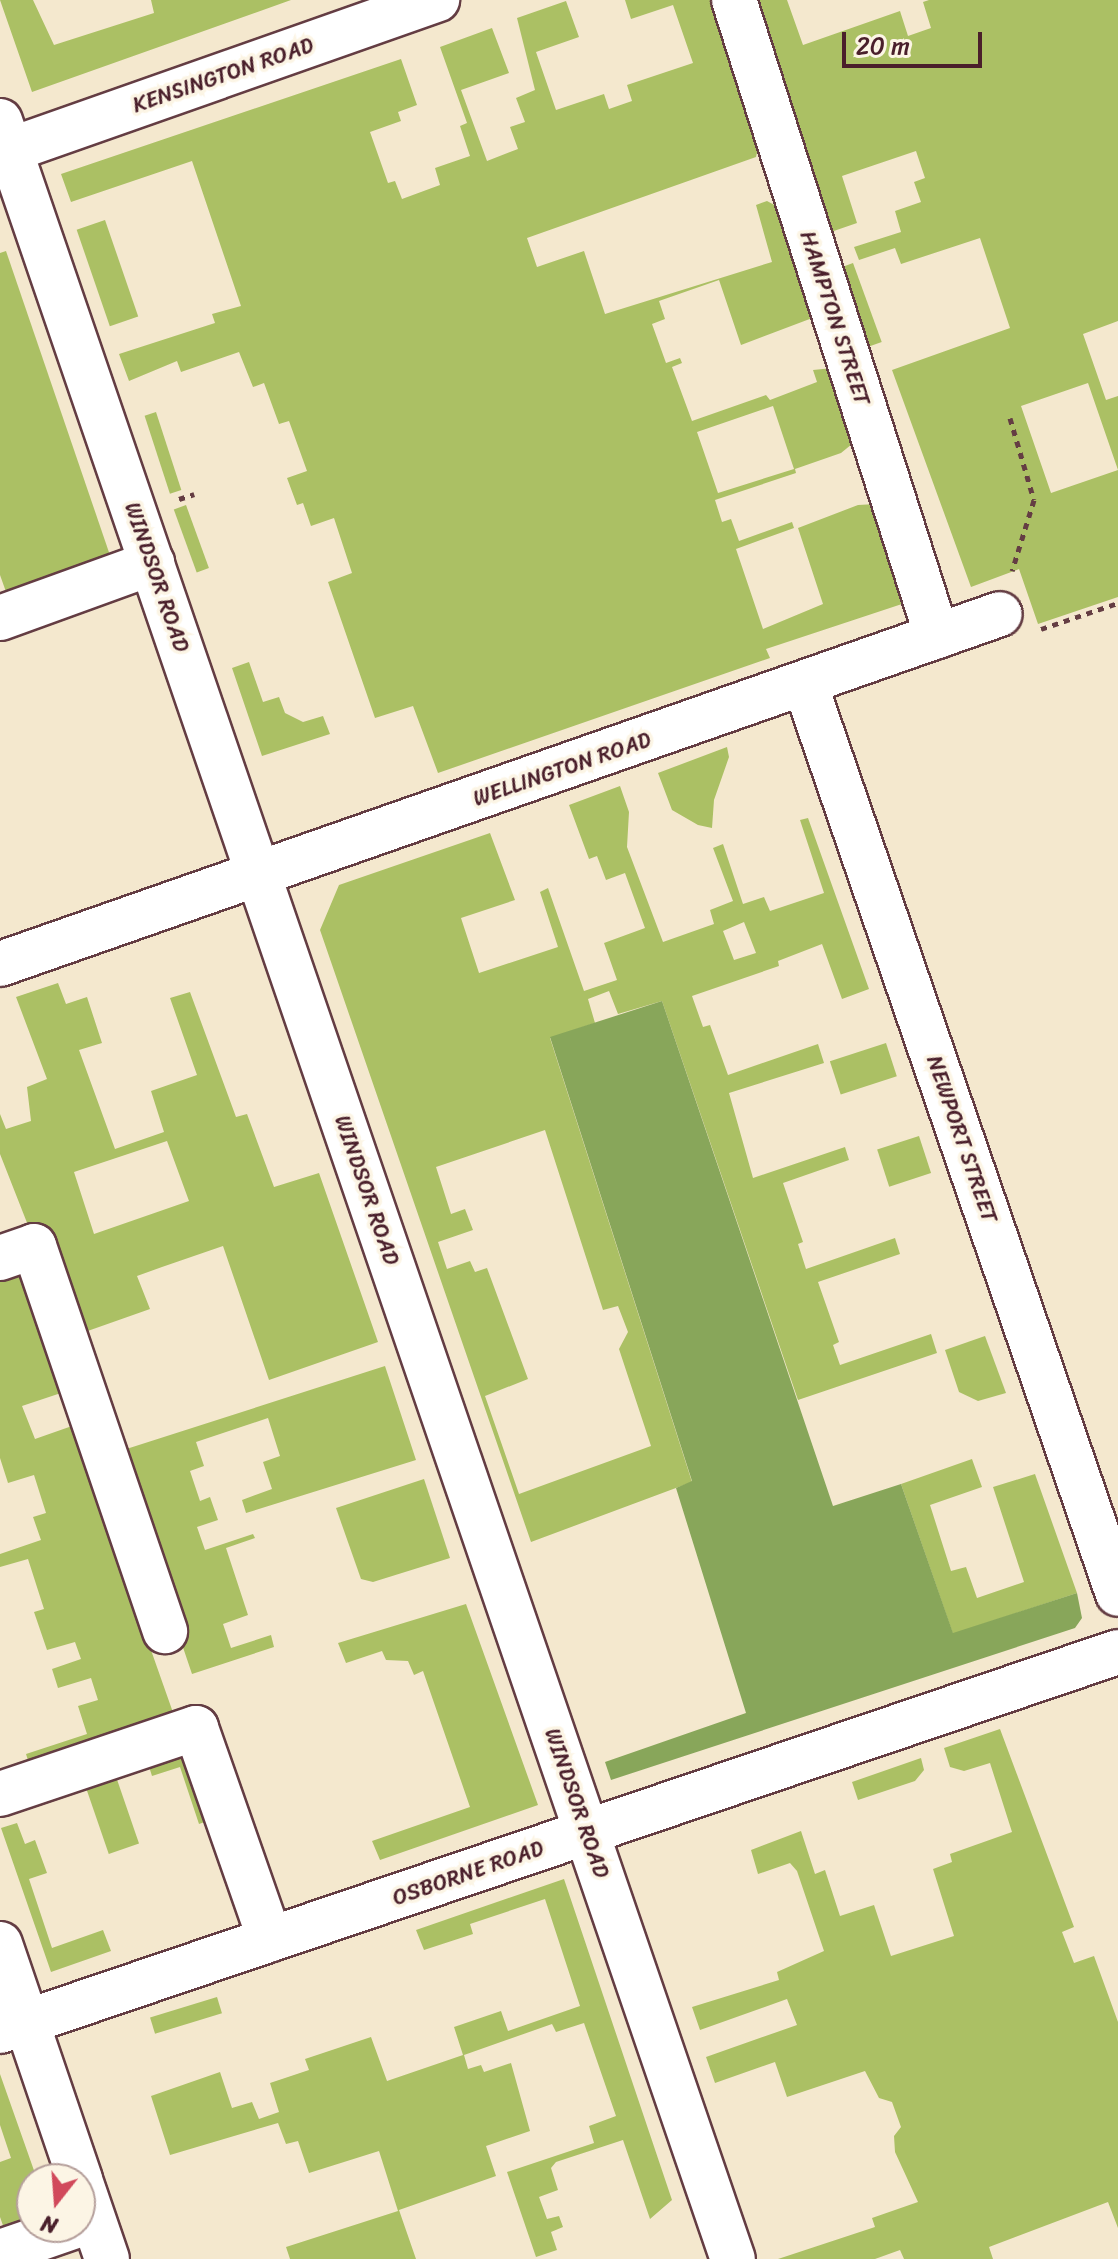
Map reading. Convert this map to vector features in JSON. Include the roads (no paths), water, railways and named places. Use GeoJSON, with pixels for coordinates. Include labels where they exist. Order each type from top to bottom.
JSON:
{"type":"FeatureCollection","features":[{"type":"Feature","properties":{"kind":"street","name":"KENSINGTON ROAD"},"geometry":{"type":"LineString","coordinates":[[5,136],[437,0]]}},
{"type":"Feature","properties":{"kind":"street","name":"HAMPTON STREET"},"geometry":{"type":"LineString","coordinates":[[734,0],[937,636]]}},
{"type":"Feature","properties":{"kind":"street","name":"WINDSOR ROAD"},"geometry":{"type":"LineString","coordinates":[[5,136],[733,2259]]}},
{"type":"Feature","properties":{"kind":"street"},"geometry":{"type":"LineString","coordinates":[[0,618],[152,563]]}},
{"type":"Feature","properties":{"kind":"street","name":"WELLINGTON ROAD"},"geometry":{"type":"LineString","coordinates":[[0,964],[937,636],[1004,597]]}},
{"type":"Feature","properties":{"kind":"street","name":"NEWPORT STREET"},"geometry":{"type":"LineString","coordinates":[[805,684],[1118,1594]]}},
{"type":"Feature","properties":{"kind":"street"},"geometry":{"type":"LineString","coordinates":[[0,1258],[34,1246],[165,1631]]}},
{"type":"Feature","properties":{"kind":"street","name":"OSBORNE ROAD"},"geometry":{"type":"LineString","coordinates":[[14,2026],[1118,1652]]}},
{"type":"Feature","properties":{"kind":"street"},"geometry":{"type":"LineString","coordinates":[[0,1794],[196,1728],[270,1939]]}},
{"type":"Feature","properties":{"kind":"street"},"geometry":{"type":"LineString","coordinates":[[0,1944],[14,2026],[73,2163]]}},
{"type":"Feature","properties":{"kind":"street"},"geometry":{"type":"LineString","coordinates":[[0,2252],[42,2243]]}}]}
